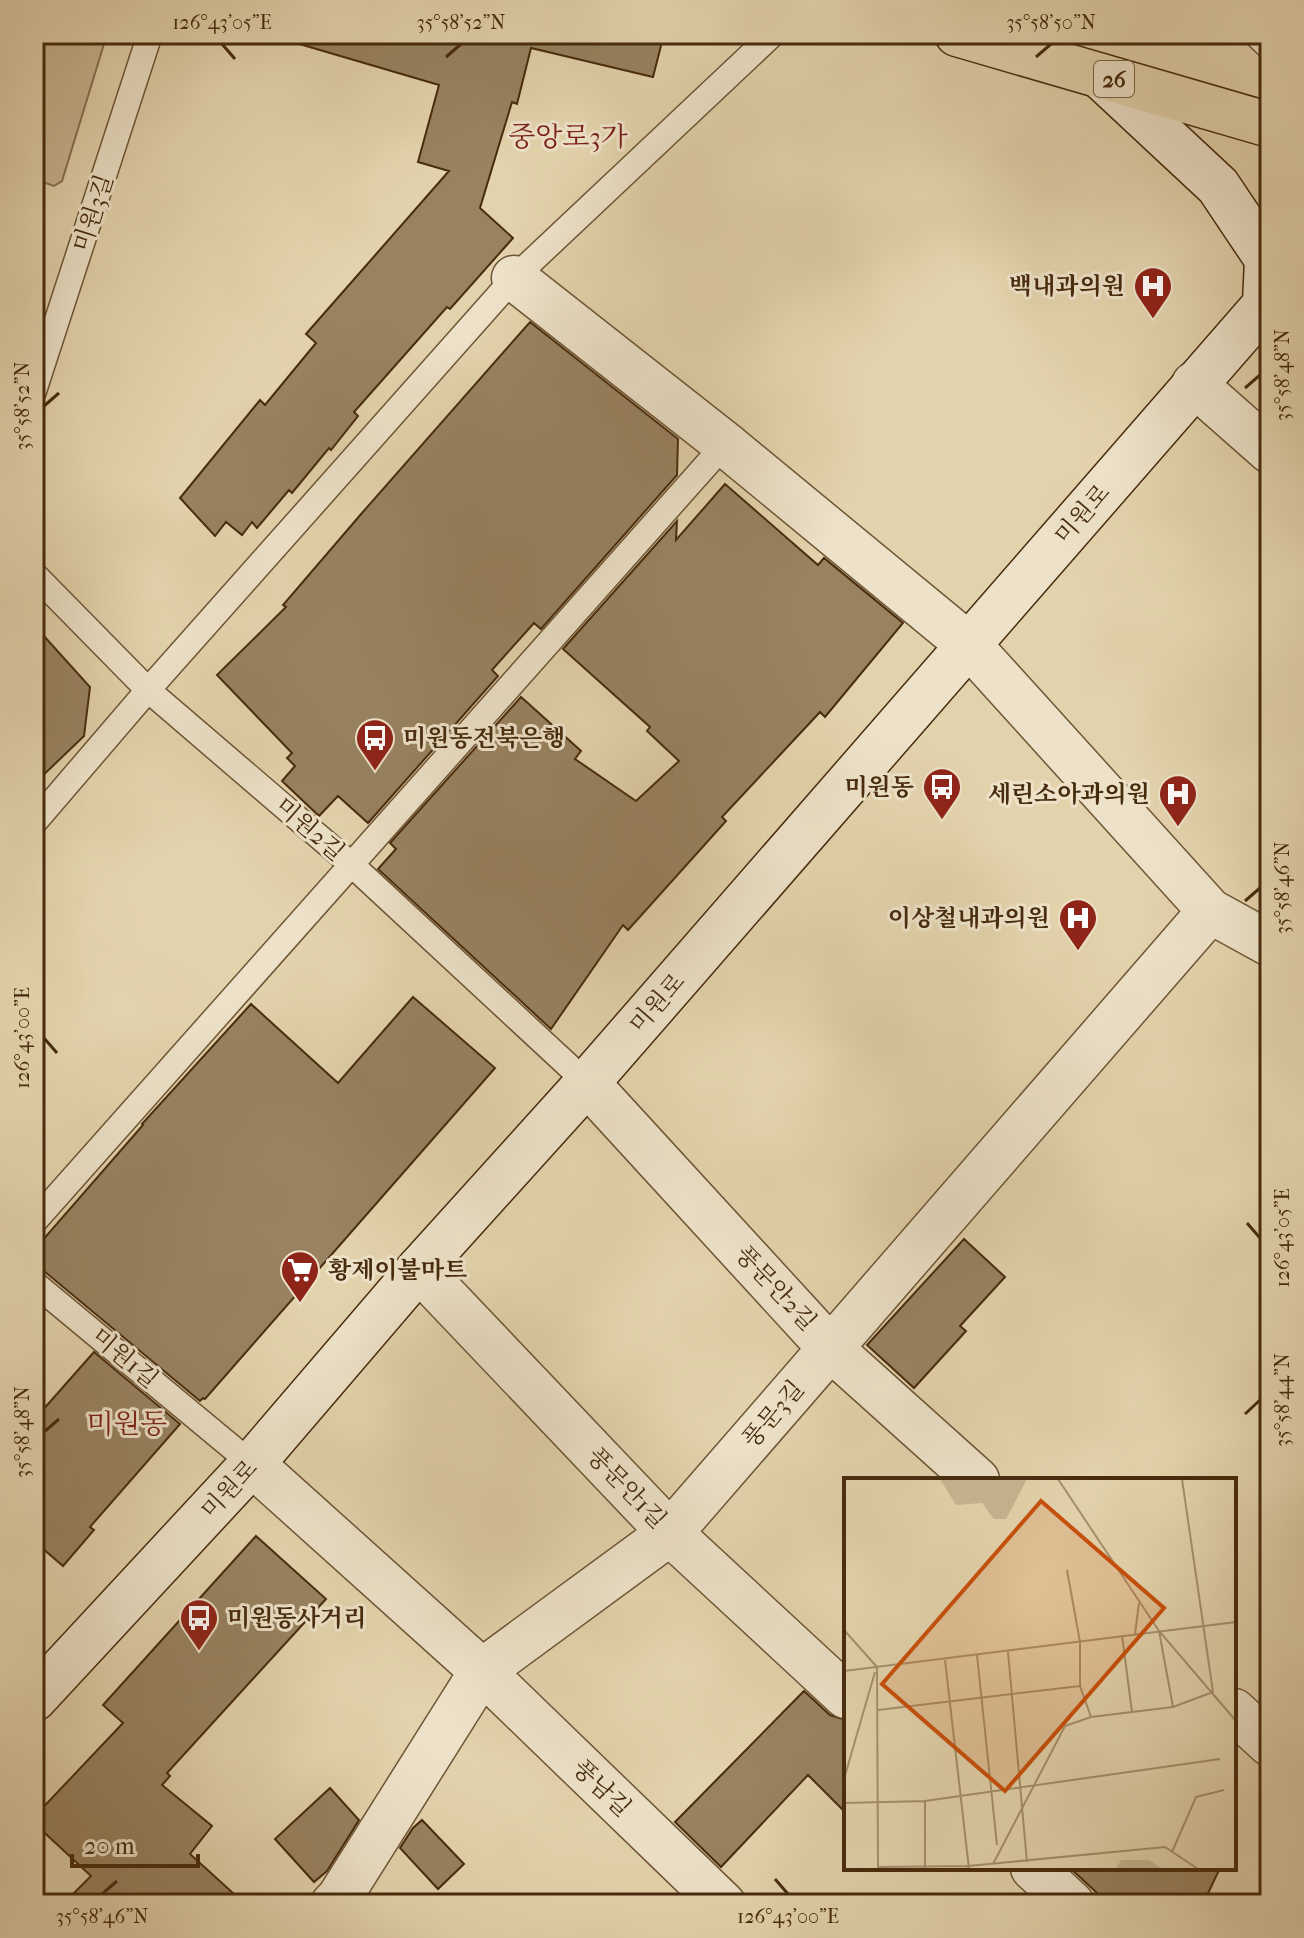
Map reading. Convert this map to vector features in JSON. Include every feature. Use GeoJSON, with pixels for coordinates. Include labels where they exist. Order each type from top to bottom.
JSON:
{"type":"FeatureCollection","features":[{"type":"Feature","properties":{"kind":"main road","name":"26"},"geometry":{"type":"LineString","coordinates":[[957,34],[1270,125]]}},
{"type":"Feature","properties":{"kind":"street"},"geometry":{"type":"LineString","coordinates":[[1100,76],[1218,186],[1267,259],[1268,301]]}},
{"type":"Feature","properties":{"kind":"street"},"geometry":{"type":"LineString","coordinates":[[514,278],[725,444],[970,646],[1210,911],[1270,944]]}},
{"type":"Feature","properties":{"kind":"street","name":"미원로"},"geometry":{"type":"LineString","coordinates":[[34,1699],[252,1464],[419,1269],[587,1083],[970,646],[1268,301]]}},
{"type":"Feature","properties":{"kind":"street"},"geometry":{"type":"LineString","coordinates":[[1194,384],[1270,451]]}},
{"type":"Feature","properties":{"kind":"street","name":"풍문3길"},"geometry":{"type":"LineString","coordinates":[[333,1904],[482,1671],[670,1533],[1210,911]]}},
{"type":"Feature","properties":{"kind":"street","name":"풍문안2길"},"geometry":{"type":"LineString","coordinates":[[587,1083],[830,1348],[975,1478]]}},
{"type":"Feature","properties":{"kind":"street","name":"풍문안1길"},"geometry":{"type":"LineString","coordinates":[[419,1269],[670,1533],[844,1694]]}},
{"type":"Feature","properties":{"kind":"street","name":"풍남길"},"geometry":{"type":"LineString","coordinates":[[252,1464],[482,1671],[723,1904]]}},
{"type":"Feature","properties":{"kind":"street"},"geometry":{"type":"LineString","coordinates":[[1236,1713],[1270,1744]]}},
{"type":"Feature","properties":{"kind":"street"},"geometry":{"type":"LineString","coordinates":[[1035,1870],[1072,1904]]}},
{"type":"Feature","properties":{"kind":"lane","name":"미원3길"},"geometry":{"type":"LineString","coordinates":[[34,391],[150,34]]}},
{"type":"Feature","properties":{"kind":"lane"},"geometry":{"type":"LineString","coordinates":[[34,823],[514,278],[773,34]]}},
{"type":"Feature","properties":{"kind":"lane"},"geometry":{"type":"LineString","coordinates":[[1255,34],[1270,48]]}},
{"type":"Feature","properties":{"kind":"lane"},"geometry":{"type":"LineString","coordinates":[[34,1222],[725,444]]}},
{"type":"Feature","properties":{"kind":"lane","name":"미원2길"},"geometry":{"type":"LineString","coordinates":[[34,574],[148,690],[352,865],[587,1083]]}},
{"type":"Feature","properties":{"kind":"lane","name":"미원1길"},"geometry":{"type":"LineString","coordinates":[[34,1283],[252,1464]]}},
{"type":"Feature","properties":{"kind":"shaded area"},"geometry":{"type":"Polygon","coordinates":[[[34,34],[107,34],[62,181],[54,186],[34,179],[34,34]]]}},
{"type":"Feature","properties":{"kind":"building"},"geometry":{"type":"Polygon","coordinates":[[[297,34],[664,34],[653,77],[531,48],[517,104],[512,102],[480,208],[513,238],[354,412],[358,416],[331,450],[329,448],[292,493],[289,490],[257,528],[252,522],[242,535],[226,522],[215,536],[180,498],[260,400],[265,405],[316,343],[306,334],[449,171],[418,162],[439,85],[296,43],[297,34]]]}},
{"type":"Feature","properties":{"kind":"building"},"geometry":{"type":"Polygon","coordinates":[[[530,322],[678,439],[677,475],[541,629],[534,623],[492,670],[498,676],[368,823],[338,796],[319,816],[282,781],[295,766],[287,758],[292,753],[217,675],[286,607],[283,605],[530,322]]]}},
{"type":"Feature","properties":{"kind":"building"},"geometry":{"type":"Polygon","coordinates":[[[725,484],[818,565],[824,558],[903,623],[825,717],[820,712],[722,817],[726,821],[628,930],[623,925],[551,1029],[378,869],[396,849],[390,843],[521,697],[581,751],[575,759],[636,801],[679,761],[647,731],[650,727],[563,649],[677,521],[676,540],[725,484]]]}},
{"type":"Feature","properties":{"kind":"building"},"geometry":{"type":"Polygon","coordinates":[[[34,625],[90,687],[84,736],[34,784],[34,625]]]}},
{"type":"Feature","properties":{"kind":"building"},"geometry":{"type":"Polygon","coordinates":[[[413,997],[495,1068],[205,1399],[200,1401],[44,1271],[34,1267],[34,1250],[251,1004],[338,1083],[413,997]]]}},
{"type":"Feature","properties":{"kind":"building"},"geometry":{"type":"Polygon","coordinates":[[[964,1239],[1005,1277],[960,1326],[966,1331],[914,1388],[867,1345],[964,1239]]]}},
{"type":"Feature","properties":{"kind":"building"},"geometry":{"type":"Polygon","coordinates":[[[94,1352],[180,1424],[90,1527],[94,1530],[63,1566],[34,1541],[34,1420],[94,1352]]]}},
{"type":"Feature","properties":{"kind":"building"},"geometry":{"type":"Polygon","coordinates":[[[256,1536],[326,1599],[167,1773],[170,1776],[162,1785],[212,1826],[190,1854],[245,1904],[63,1904],[91,1876],[34,1823],[34,1817],[123,1723],[103,1705],[256,1536]]]}},
{"type":"Feature","properties":{"kind":"building"},"geometry":{"type":"Polygon","coordinates":[[[804,1691],[830,1715],[844,1719],[844,1811],[808,1775],[721,1867],[675,1822],[804,1691]]]}},
{"type":"Feature","properties":{"kind":"building"},"geometry":{"type":"Polygon","coordinates":[[[330,1788],[359,1820],[327,1871],[314,1882],[275,1839],[330,1788]]]}},
{"type":"Feature","properties":{"kind":"building"},"geometry":{"type":"Polygon","coordinates":[[[422,1820],[464,1864],[438,1889],[400,1848],[422,1820]]]}},
{"type":"Feature","properties":{"kind":"building"},"geometry":{"type":"Polygon","coordinates":[[[1072,1870],[1219,1870],[1203,1904],[1109,1904],[1072,1870]]]}},
{"type":"Feature","properties":{"kind":"place","name":"백내과의원"},"geometry":{"type":"Point","coordinates":[1153,320]}},
{"type":"Feature","properties":{"kind":"place","name":"미원동전북은행"},"geometry":{"type":"Point","coordinates":[375,772]}},
{"type":"Feature","properties":{"kind":"place","name":"미원동"},"geometry":{"type":"Point","coordinates":[942,821]}},
{"type":"Feature","properties":{"kind":"place","name":"세린소아과의원"},"geometry":{"type":"Point","coordinates":[1178,828]}},
{"type":"Feature","properties":{"kind":"place","name":"이상철내과의원"},"geometry":{"type":"Point","coordinates":[1078,952]}},
{"type":"Feature","properties":{"kind":"place","name":"황제이불마트"},"geometry":{"type":"Point","coordinates":[300,1304]}},
{"type":"Feature","properties":{"kind":"place","name":"미원동사거리"},"geometry":{"type":"Point","coordinates":[199,1652]}},
{"type":"Feature","properties":{"kind":"district","name":"중앙로3가"},"geometry":{"type":"Point","coordinates":[568,136]}},
{"type":"Feature","properties":{"kind":"district","name":"미원동"},"geometry":{"type":"Point","coordinates":[127,1423]}}]}
